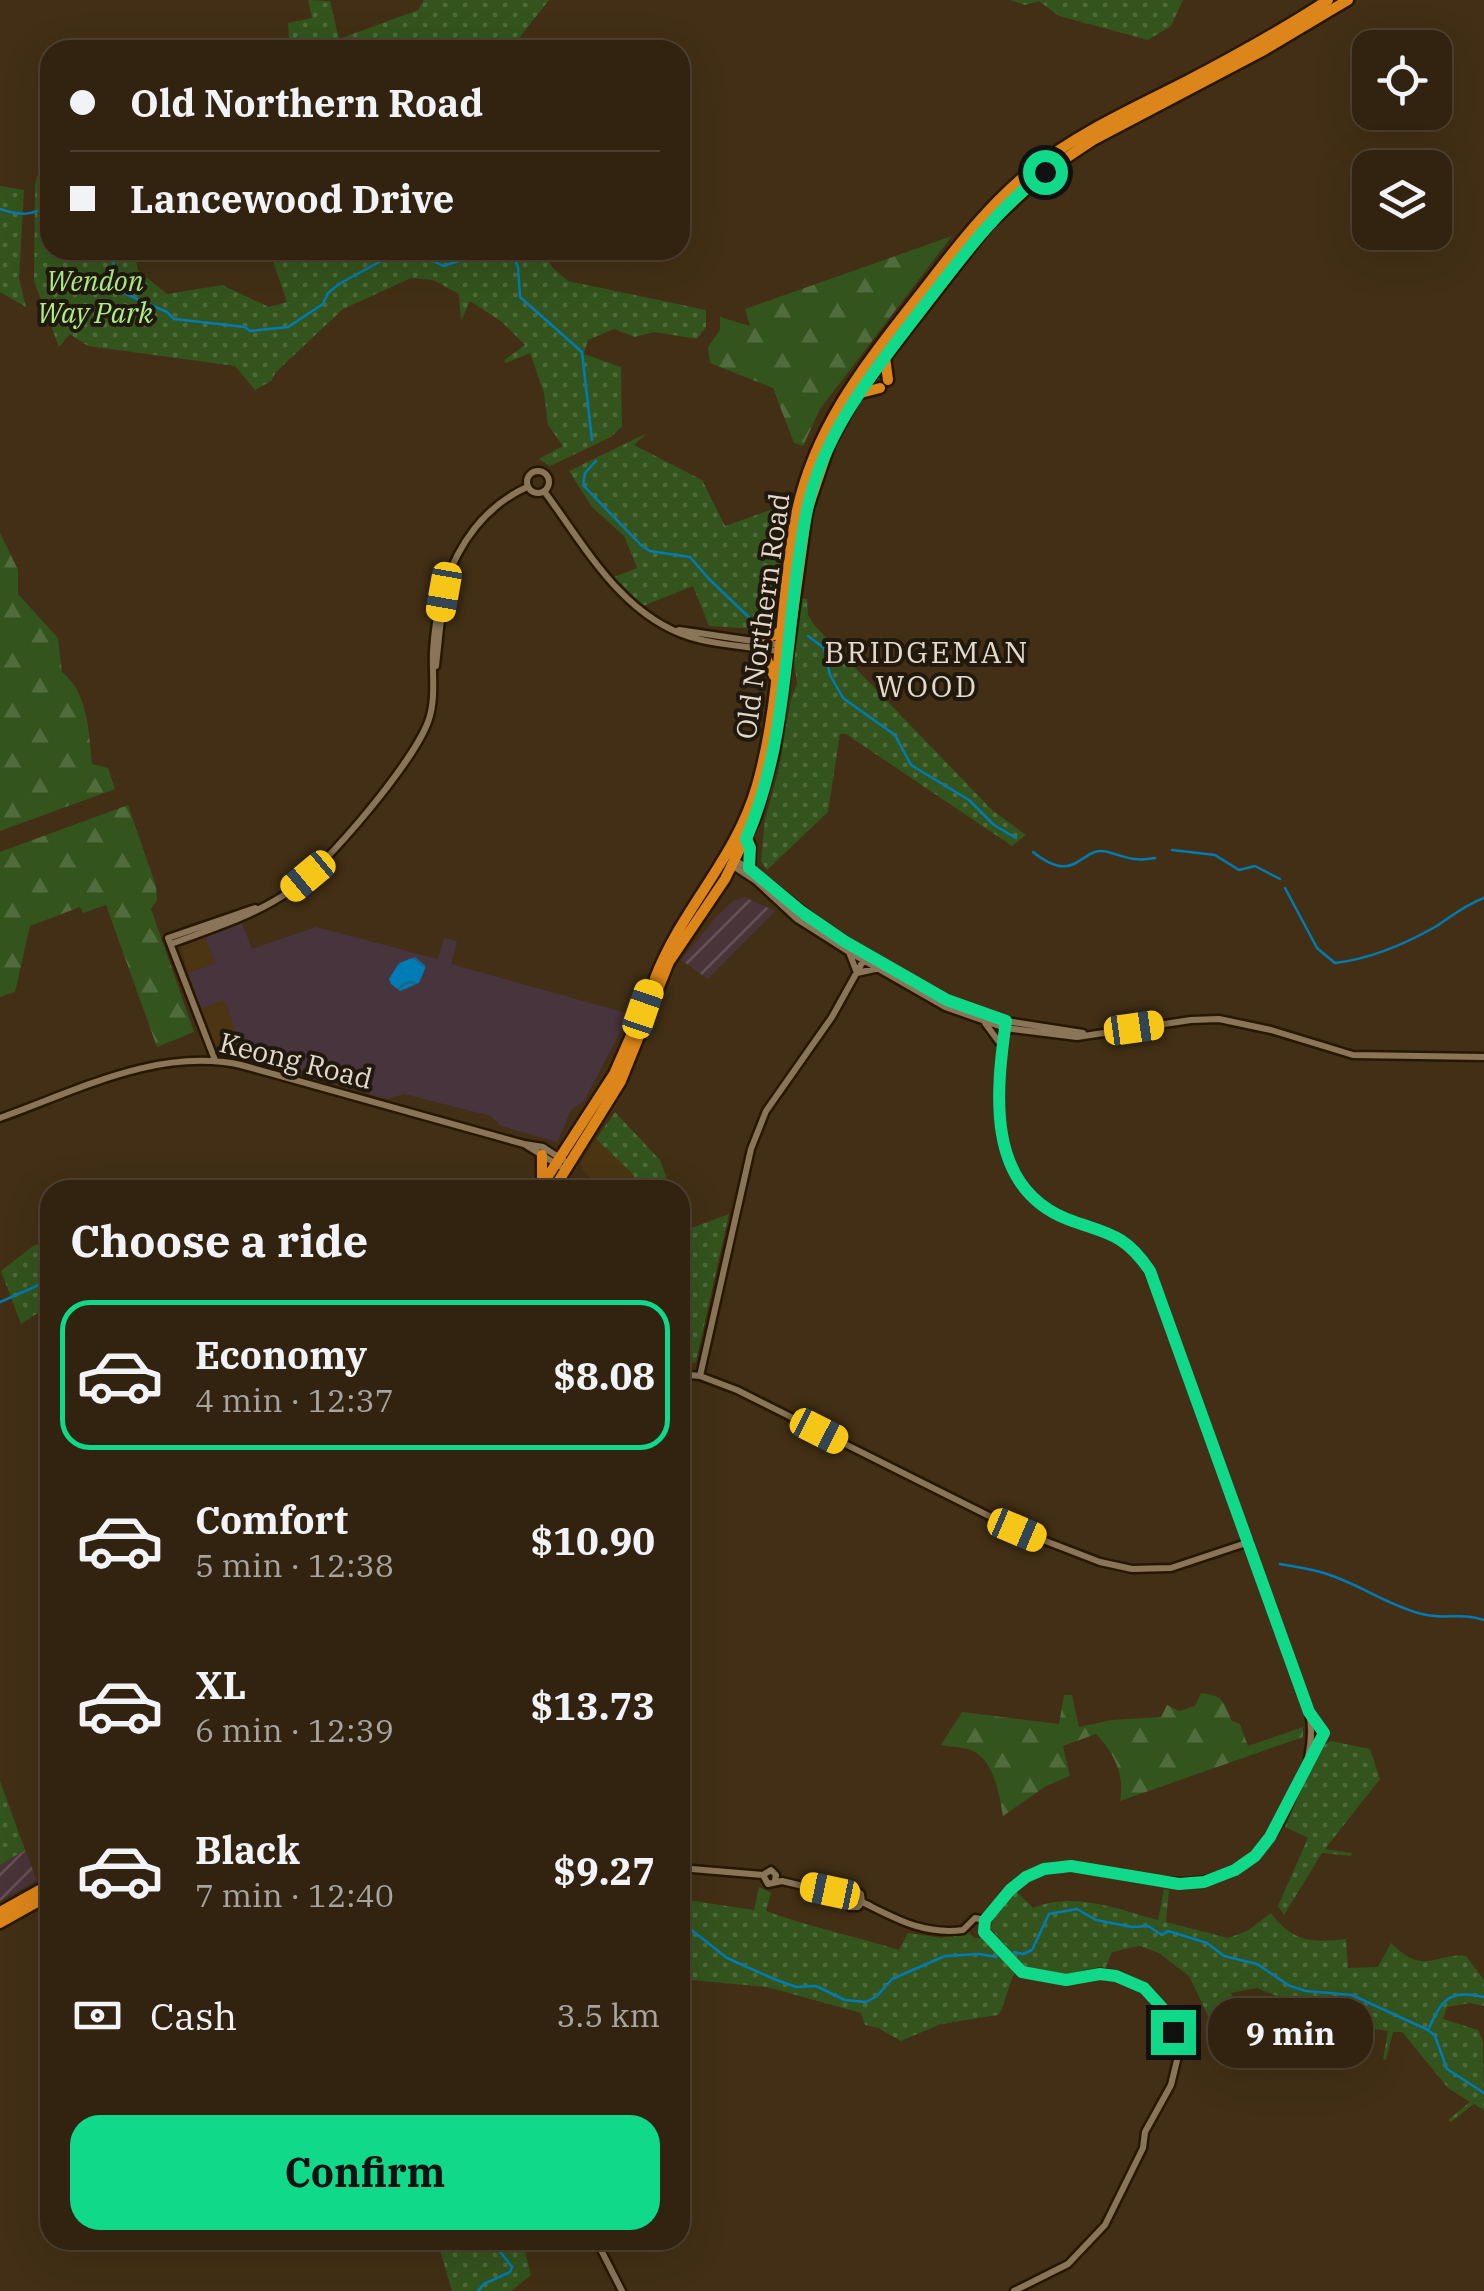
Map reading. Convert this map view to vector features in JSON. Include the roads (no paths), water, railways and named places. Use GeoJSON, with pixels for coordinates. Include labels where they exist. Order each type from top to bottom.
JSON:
{"type":"FeatureCollection","features":[{"type":"Feature","properties":{"kind":"highway","name":"Old Northern Road"},"geometry":{"type":"LineString","coordinates":[[730,861],[757,786],[774,677],[783,649],[780,632],[796,515],[819,441],[860,372],[972,227],[1033,169],[1083,134],[1238,54],[1328,0]]}},
{"type":"Feature","properties":{"kind":"highway","name":"Old Northern Road"},"geometry":{"type":"LineString","coordinates":[[550,1180],[623,1056],[674,937],[746,839],[770,771],[783,649],[812,490],[830,443],[856,395],[987,226],[1045,172],[1093,140],[1260,53],[1348,0]]}},
{"type":"Feature","properties":{"kind":"highway"},"geometry":{"type":"LineString","coordinates":[[856,395],[884,384],[885,357]]}},
{"type":"Feature","properties":{"kind":"highway"},"geometry":{"type":"LineString","coordinates":[[774,677],[760,645],[780,632]]}},
{"type":"Feature","properties":{"kind":"highway"},"geometry":{"type":"LineString","coordinates":[[746,839],[750,848],[749,868]]}},
{"type":"Feature","properties":{"kind":"highway"},"geometry":{"type":"LineString","coordinates":[[542,1155],[544,1180]]}},
{"type":"Feature","properties":{"kind":"highway"},"geometry":{"type":"LineString","coordinates":[[0,1912],[40,1890]]}},
{"type":"Feature","properties":{"kind":"highway"},"geometry":{"type":"LineString","coordinates":[[0,1923],[40,1901]]}},
{"type":"Feature","properties":{"kind":"street"},"geometry":{"type":"LineString","coordinates":[[528,487],[530,474],[542,471],[549,481],[544,492]]}},
{"type":"Feature","properties":{"kind":"street"},"geometry":{"type":"LineString","coordinates":[[528,487],[533,492],[544,492]]}},
{"type":"Feature","properties":{"kind":"street"},"geometry":{"type":"LineString","coordinates":[[215,1061],[170,941],[243,918],[292,890],[406,763],[430,717],[434,672],[440,656],[440,612],[450,570],[466,538],[493,507],[528,487]]}},
{"type":"Feature","properties":{"kind":"street"},"geometry":{"type":"LineString","coordinates":[[544,492],[638,612],[692,638],[783,649]]}},
{"type":"Feature","properties":{"kind":"street"},"geometry":{"type":"LineString","coordinates":[[730,861],[749,868],[876,969],[934,1002],[984,1022],[1090,1034]]}},
{"type":"Feature","properties":{"kind":"street"},"geometry":{"type":"LineString","coordinates":[[730,861],[797,920],[849,952],[1022,1031],[1077,1037],[1219,1019],[1272,1030],[1353,1055],[1484,1057]]}},
{"type":"Feature","properties":{"kind":"street"},"geometry":{"type":"LineString","coordinates":[[849,952],[857,973]]}},
{"type":"Feature","properties":{"kind":"street"},"geometry":{"type":"LineString","coordinates":[[700,1376],[744,1178],[760,1126],[766,1111],[832,1017],[865,958]]}},
{"type":"Feature","properties":{"kind":"street"},"geometry":{"type":"LineString","coordinates":[[857,973],[876,969]]}},
{"type":"Feature","properties":{"kind":"street"},"geometry":{"type":"LineString","coordinates":[[984,1022],[1001,1047]]}},
{"type":"Feature","properties":{"kind":"street"},"geometry":{"type":"LineString","coordinates":[[1003,1024],[1000,1129],[1010,1168],[1041,1204],[1067,1219],[1115,1236],[1150,1271],[1309,1712],[1324,1736],[1315,1742],[1270,1837],[1255,1856],[1228,1874],[1204,1882],[1179,1884],[1071,1866],[1051,1867],[1020,1881],[985,1920],[984,1932],[1022,1972],[1066,1980],[1100,1974],[1116,1976],[1144,1988],[1167,2013],[1179,2052],[1170,2084],[1145,2132],[1144,2148],[1105,2225],[1068,2264],[1014,2291]]}},
{"type":"Feature","properties":{"kind":"street"},"geometry":{"type":"LineString","coordinates":[[1001,1047],[1022,1031]]}},
{"type":"Feature","properties":{"kind":"street"},"geometry":{"type":"LineString","coordinates":[[202,1060],[206,1042]]}},
{"type":"Feature","properties":{"kind":"street","name":"Keong Road"},"geometry":{"type":"LineString","coordinates":[[0,1118],[141,1068],[168,1062],[215,1061],[524,1144],[536,1144],[562,1163]]}},
{"type":"Feature","properties":{"kind":"street","name":"Keong Road"},"geometry":{"type":"LineString","coordinates":[[524,1144],[562,1163]]}},
{"type":"Feature","properties":{"kind":"street"},"geometry":{"type":"LineString","coordinates":[[690,1375],[737,1390],[1017,1530],[1100,1562],[1132,1569],[1171,1568],[1249,1542]]}},
{"type":"Feature","properties":{"kind":"street"},"geometry":{"type":"LineString","coordinates":[[1309,1712],[1308,1738],[1315,1742]]}},
{"type":"Feature","properties":{"kind":"street"},"geometry":{"type":"LineString","coordinates":[[1310,1730],[1320,1729]]}},
{"type":"Feature","properties":{"kind":"street"},"geometry":{"type":"LineString","coordinates":[[690,1869],[763,1875],[768,1884],[775,1880],[845,1896]]}},
{"type":"Feature","properties":{"kind":"street"},"geometry":{"type":"LineString","coordinates":[[856,1890],[862,1902],[850,1907],[845,1896],[856,1890]]}},
{"type":"Feature","properties":{"kind":"street"},"geometry":{"type":"LineString","coordinates":[[862,1902],[922,1930],[964,1930],[975,1918],[985,1920]]}},
{"type":"Feature","properties":{"kind":"street"},"geometry":{"type":"LineString","coordinates":[[970,1926],[974,1934],[984,1932]]}},
{"type":"Feature","properties":{"kind":"street"},"geometry":{"type":"LineString","coordinates":[[601,2250],[622,2291]]}},
{"type":"Feature","properties":{"kind":"water"},"geometry":{"type":"Polygon","coordinates":[[[415,957],[426,966],[419,983],[400,991],[389,979],[399,963],[415,957]]]}},
{"type":"Feature","properties":{"kind":"waterway"},"geometry":{"type":"LineString","coordinates":[[0,209],[26,214],[40,210]]}},
{"type":"Feature","properties":{"kind":"waterway"},"geometry":{"type":"LineString","coordinates":[[114,260],[113,278],[119,291],[167,312],[174,319],[245,327],[250,331],[288,327],[323,304],[339,284],[381,261],[397,260]]}},
{"type":"Feature","properties":{"kind":"waterway"},"geometry":{"type":"LineString","coordinates":[[432,260],[443,266],[462,260]]}},
{"type":"Feature","properties":{"kind":"waterway"},"geometry":{"type":"LineString","coordinates":[[515,260],[520,297],[582,352],[592,440]]}},
{"type":"Feature","properties":{"kind":"waterway"},"geometry":{"type":"LineString","coordinates":[[596,461],[585,473],[583,485],[641,545],[650,551],[690,557],[758,626]]}},
{"type":"Feature","properties":{"kind":"waterway"},"geometry":{"type":"LineString","coordinates":[[808,636],[824,648],[830,675],[843,698],[895,735],[911,765],[969,800],[994,825],[1016,838]]}},
{"type":"Feature","properties":{"kind":"waterway"},"geometry":{"type":"LineString","coordinates":[[1172,850],[1215,855],[1239,870],[1255,866],[1280,879]]}},
{"type":"Feature","properties":{"kind":"waterway"},"geometry":{"type":"LineString","coordinates":[[1033,852],[1060,866],[1069,866],[1099,851],[1136,859],[1155,858]]}},
{"type":"Feature","properties":{"kind":"waterway"},"geometry":{"type":"LineString","coordinates":[[1285,888],[1317,948],[1335,963],[1399,945],[1484,898]]}},
{"type":"Feature","properties":{"kind":"waterway"},"geometry":{"type":"LineString","coordinates":[[0,1302],[40,1284]]}},
{"type":"Feature","properties":{"kind":"waterway"},"geometry":{"type":"LineString","coordinates":[[1280,1564],[1327,1574],[1422,1614],[1484,1620]]}},
{"type":"Feature","properties":{"kind":"waterway"},"geometry":{"type":"LineString","coordinates":[[1014,1952],[1032,1950],[1049,1914],[1077,1909],[1096,1920],[1148,1926],[1162,1935],[1168,1931],[1207,1943],[1224,1956],[1257,1964],[1290,1986],[1352,1995],[1428,2030],[1435,2036],[1447,2069],[1484,2093]]}},
{"type":"Feature","properties":{"kind":"waterway"},"geometry":{"type":"LineString","coordinates":[[690,1929],[727,1958],[774,1979],[796,1987],[816,1986],[845,2000],[866,2002],[892,1979],[945,1956],[996,1957]]}},
{"type":"Feature","properties":{"kind":"waterway"},"geometry":{"type":"LineString","coordinates":[[1429,2028],[1449,1999],[1463,1994],[1484,1997]]}},
{"type":"Feature","properties":{"kind":"waterway"},"geometry":{"type":"LineString","coordinates":[[478,2291],[510,2272],[512,2267],[499,2250]]}},
{"type":"Feature","properties":{"kind":"district","name":"BRIDGEMAN WOOD"},"geometry":{"type":"Point","coordinates":[927,668]}},
{"type":"Feature","properties":{"kind":"park label","name":"Wendon Way Park"},"geometry":{"type":"Point","coordinates":[95,296]}}]}
